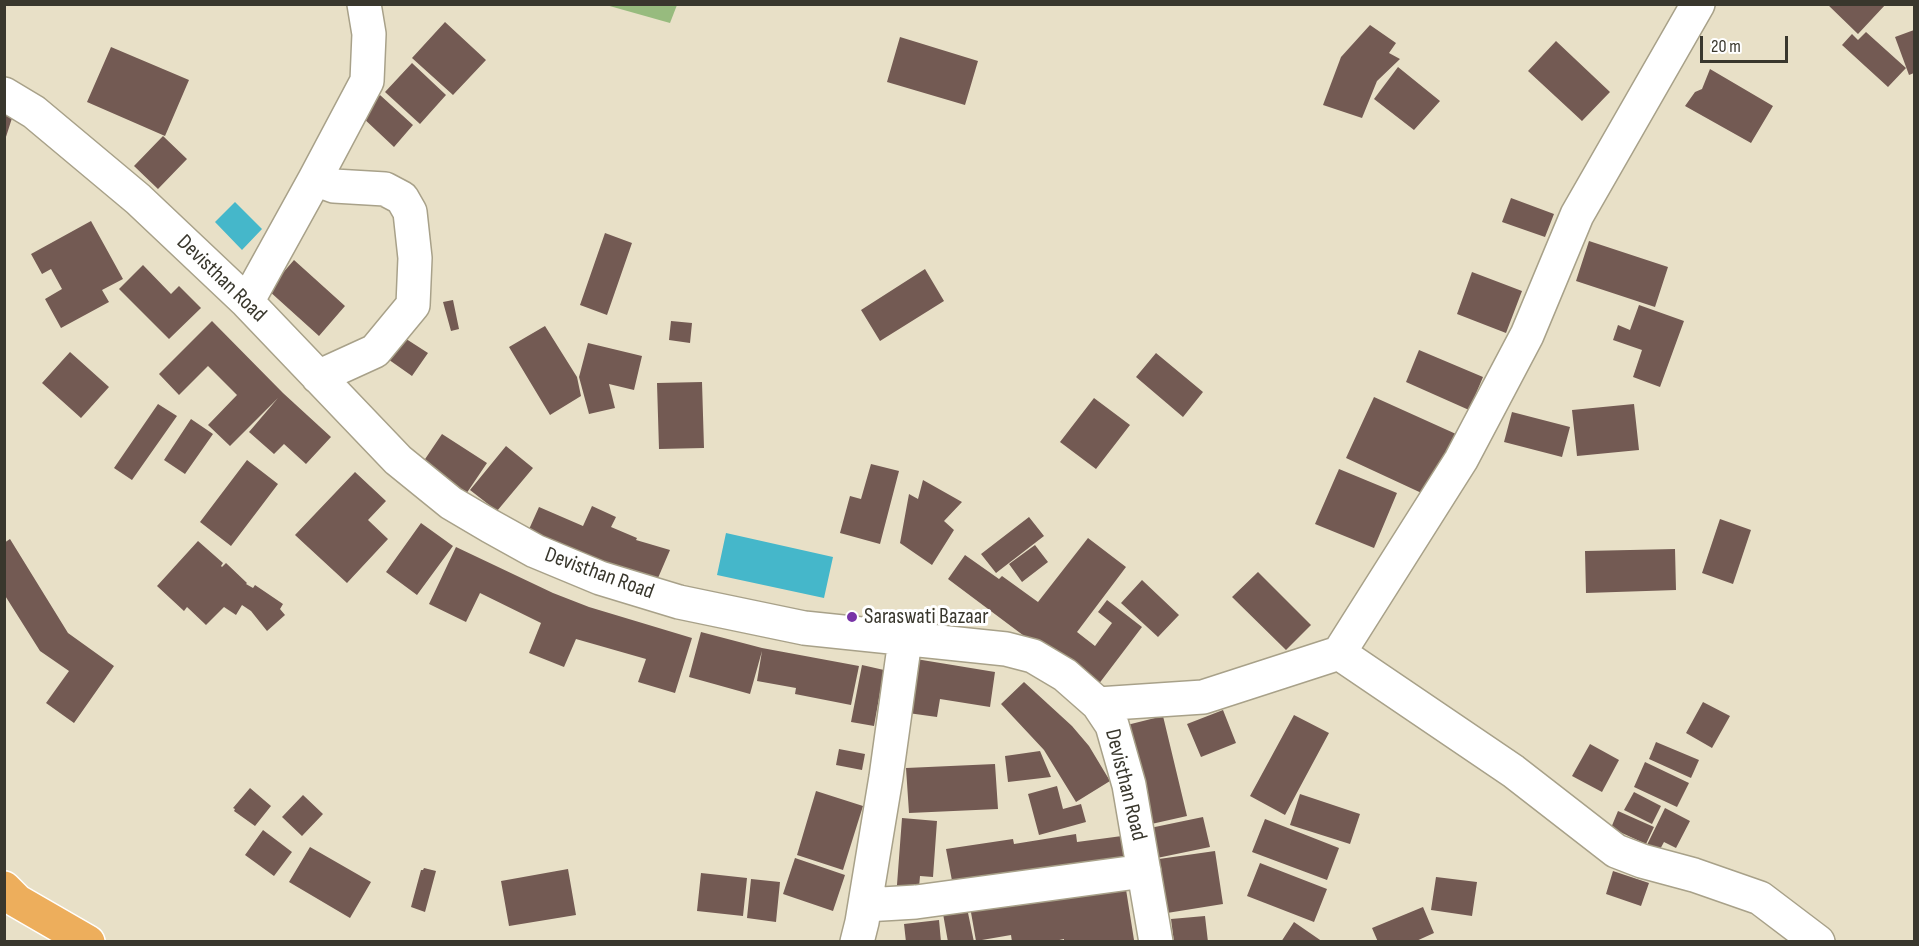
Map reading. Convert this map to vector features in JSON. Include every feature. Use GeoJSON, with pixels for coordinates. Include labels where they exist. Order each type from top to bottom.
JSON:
{"type":"FeatureCollection","features":[{"type":"Feature","properties":{"kind":"highway"},"geometry":{"type":"LineString","coordinates":[[4,888],[17,901],[88,942]]}},
{"type":"Feature","properties":{"kind":"street"},"geometry":{"type":"LineString","coordinates":[[247,302],[367,81],[369,34],[364,4]]}},
{"type":"Feature","properties":{"kind":"street"},"geometry":{"type":"LineString","coordinates":[[1098,704],[1203,698],[1339,653],[1461,460],[1527,335],[1577,215],[1698,4]]}},
{"type":"Feature","properties":{"kind":"street","name":"Devisthan Road"},"geometry":{"type":"LineString","coordinates":[[4,94],[34,112],[138,199],[247,302],[398,460],[451,503],[535,551],[600,578],[679,602],[804,628],[1006,649],[1034,656],[1065,675],[1098,704],[1112,725],[1129,785],[1156,942]]}},
{"type":"Feature","properties":{"kind":"street"},"geometry":{"type":"LineString","coordinates":[[315,179],[334,186],[385,189],[402,198],[410,212],[415,258],[413,305],[375,351],[318,377]]}},
{"type":"Feature","properties":{"kind":"street"},"geometry":{"type":"LineString","coordinates":[[857,942],[886,777],[905,640]]}},
{"type":"Feature","properties":{"kind":"street"},"geometry":{"type":"LineString","coordinates":[[1339,653],[1513,771],[1616,851],[1760,898],[1818,942]]}},
{"type":"Feature","properties":{"kind":"street"},"geometry":{"type":"LineString","coordinates":[[865,905],[916,902],[1144,871]]}},
{"type":"Feature","properties":{"kind":"green space"},"geometry":{"type":"Polygon","coordinates":[[[606,5],[677,5],[670,23],[606,5]]]}},
{"type":"Feature","properties":{"kind":"water"},"geometry":{"type":"Polygon","coordinates":[[[235,202],[262,229],[242,250],[215,222],[235,202]]]}},
{"type":"Feature","properties":{"kind":"water"},"geometry":{"type":"Polygon","coordinates":[[[726,533],[833,557],[824,598],[717,575],[726,533]]]}},
{"type":"Feature","properties":{"kind":"building"},"geometry":{"type":"Polygon","coordinates":[[[1827,4],[1886,4],[1858,34],[1827,4]]]}},
{"type":"Feature","properties":{"kind":"building"},"geometry":{"type":"Polygon","coordinates":[[[445,22],[486,60],[453,95],[412,58],[445,22]]]}},
{"type":"Feature","properties":{"kind":"building"},"geometry":{"type":"Polygon","coordinates":[[[1370,25],[1396,43],[1389,53],[1400,59],[1377,81],[1362,118],[1323,105],[1341,57],[1370,25]]]}},
{"type":"Feature","properties":{"kind":"building"},"geometry":{"type":"Polygon","coordinates":[[[1914,30],[1914,73],[1909,75],[1895,37],[1914,30]]]}},
{"type":"Feature","properties":{"kind":"building"},"geometry":{"type":"Polygon","coordinates":[[[1866,32],[1906,68],[1888,87],[1842,45],[1852,34],[1858,40],[1866,32]]]}},
{"type":"Feature","properties":{"kind":"building"},"geometry":{"type":"Polygon","coordinates":[[[900,37],[978,61],[965,105],[887,82],[900,37]]]}},
{"type":"Feature","properties":{"kind":"building"},"geometry":{"type":"Polygon","coordinates":[[[1556,41],[1610,92],[1582,121],[1528,71],[1556,41]]]}},
{"type":"Feature","properties":{"kind":"building"},"geometry":{"type":"Polygon","coordinates":[[[111,47],[189,80],[165,136],[87,102],[111,47]]]}},
{"type":"Feature","properties":{"kind":"building"},"geometry":{"type":"Polygon","coordinates":[[[412,63],[446,95],[420,124],[385,92],[412,63]]]}},
{"type":"Feature","properties":{"kind":"building"},"geometry":{"type":"Polygon","coordinates":[[[1398,67],[1440,101],[1414,130],[1374,99],[1398,67]]]}},
{"type":"Feature","properties":{"kind":"building"},"geometry":{"type":"Polygon","coordinates":[[[1710,69],[1773,106],[1751,143],[1685,106],[1695,92],[1702,89],[1710,69]]]}},
{"type":"Feature","properties":{"kind":"building"},"geometry":{"type":"Polygon","coordinates":[[[380,95],[413,125],[394,147],[361,116],[380,95]]]}},
{"type":"Feature","properties":{"kind":"building"},"geometry":{"type":"Polygon","coordinates":[[[4,112],[13,115],[5,140],[4,140],[4,112]]]}},
{"type":"Feature","properties":{"kind":"building"},"geometry":{"type":"Polygon","coordinates":[[[163,136],[187,159],[158,189],[134,166],[163,136]]]}},
{"type":"Feature","properties":{"kind":"building"},"geometry":{"type":"Polygon","coordinates":[[[1511,198],[1554,214],[1545,237],[1502,222],[1511,198]]]}},
{"type":"Feature","properties":{"kind":"building"},"geometry":{"type":"Polygon","coordinates":[[[91,221],[123,279],[102,290],[109,302],[61,328],[45,299],[62,289],[51,269],[42,274],[31,254],[91,221]]]}},
{"type":"Feature","properties":{"kind":"building"},"geometry":{"type":"Polygon","coordinates":[[[605,233],[632,243],[607,315],[580,305],[605,233]]]}},
{"type":"Feature","properties":{"kind":"building"},"geometry":{"type":"Polygon","coordinates":[[[1589,241],[1668,267],[1655,307],[1576,281],[1589,241]]]}},
{"type":"Feature","properties":{"kind":"building"},"geometry":{"type":"Polygon","coordinates":[[[294,260],[345,306],[319,336],[268,290],[294,260]]]}},
{"type":"Feature","properties":{"kind":"building"},"geometry":{"type":"Polygon","coordinates":[[[143,265],[171,294],[179,286],[201,308],[169,339],[119,289],[143,265]]]}},
{"type":"Feature","properties":{"kind":"building"},"geometry":{"type":"Polygon","coordinates":[[[925,269],[944,301],[880,341],[861,310],[925,269]]]}},
{"type":"Feature","properties":{"kind":"building"},"geometry":{"type":"Polygon","coordinates":[[[1472,272],[1522,291],[1506,333],[1457,314],[1472,272]]]}},
{"type":"Feature","properties":{"kind":"building"},"geometry":{"type":"Polygon","coordinates":[[[453,300],[459,329],[451,331],[443,302],[453,300]]]}},
{"type":"Feature","properties":{"kind":"building"},"geometry":{"type":"Polygon","coordinates":[[[1639,305],[1684,321],[1660,387],[1633,377],[1642,350],[1613,340],[1618,325],[1630,330],[1639,305]]]}},
{"type":"Feature","properties":{"kind":"building"},"geometry":{"type":"Polygon","coordinates":[[[212,321],[283,393],[331,437],[306,464],[284,444],[274,454],[249,432],[278,398],[230,446],[208,425],[237,395],[208,366],[179,395],[159,374],[212,321]]]}},
{"type":"Feature","properties":{"kind":"building"},"geometry":{"type":"Polygon","coordinates":[[[671,321],[692,323],[690,343],[669,340],[671,321]]]}},
{"type":"Feature","properties":{"kind":"building"},"geometry":{"type":"Polygon","coordinates":[[[545,326],[577,377],[581,396],[550,415],[509,347],[545,326]]]}},
{"type":"Feature","properties":{"kind":"building"},"geometry":{"type":"Polygon","coordinates":[[[400,335],[428,353],[412,376],[385,357],[400,335]]]}},
{"type":"Feature","properties":{"kind":"building"},"geometry":{"type":"Polygon","coordinates":[[[588,343],[642,356],[634,390],[609,384],[615,408],[589,414],[579,377],[588,343]]]}},
{"type":"Feature","properties":{"kind":"building"},"geometry":{"type":"Polygon","coordinates":[[[1419,350],[1483,377],[1469,410],[1406,382],[1419,350]]]}},
{"type":"Feature","properties":{"kind":"building"},"geometry":{"type":"Polygon","coordinates":[[[70,352],[109,387],[81,418],[42,383],[70,352]]]}},
{"type":"Feature","properties":{"kind":"building"},"geometry":{"type":"Polygon","coordinates":[[[1156,353],[1203,392],[1183,417],[1136,377],[1156,353]]]}},
{"type":"Feature","properties":{"kind":"building"},"geometry":{"type":"Polygon","coordinates":[[[702,382],[704,448],[659,449],[657,383],[702,382]]]}},
{"type":"Feature","properties":{"kind":"building"},"geometry":{"type":"Polygon","coordinates":[[[1374,397],[1456,434],[1428,496],[1346,458],[1374,397]]]}},
{"type":"Feature","properties":{"kind":"building"},"geometry":{"type":"Polygon","coordinates":[[[1094,398],[1130,425],[1096,469],[1060,442],[1094,398]]]}},
{"type":"Feature","properties":{"kind":"building"},"geometry":{"type":"Polygon","coordinates":[[[158,404],[177,416],[132,480],[114,468],[158,404]]]}},
{"type":"Feature","properties":{"kind":"building"},"geometry":{"type":"Polygon","coordinates":[[[1634,404],[1639,450],[1577,456],[1572,410],[1634,404]]]}},
{"type":"Feature","properties":{"kind":"building"},"geometry":{"type":"Polygon","coordinates":[[[1512,412],[1570,427],[1562,457],[1504,442],[1512,412]]]}},
{"type":"Feature","properties":{"kind":"building"},"geometry":{"type":"Polygon","coordinates":[[[191,419],[213,434],[185,474],[164,460],[191,419]]]}},
{"type":"Feature","properties":{"kind":"building"},"geometry":{"type":"Polygon","coordinates":[[[442,434],[487,463],[464,497],[419,468],[442,434]]]}},
{"type":"Feature","properties":{"kind":"building"},"geometry":{"type":"Polygon","coordinates":[[[506,446],[533,468],[497,511],[470,490],[506,446]]]}},
{"type":"Feature","properties":{"kind":"building"},"geometry":{"type":"Polygon","coordinates":[[[247,460],[278,484],[231,546],[200,522],[247,460]]]}},
{"type":"Feature","properties":{"kind":"building"},"geometry":{"type":"Polygon","coordinates":[[[871,464],[899,471],[880,544],[840,533],[850,496],[861,499],[871,464]]]}},
{"type":"Feature","properties":{"kind":"building"},"geometry":{"type":"Polygon","coordinates":[[[1339,469],[1397,493],[1374,548],[1315,524],[1339,469]]]}},
{"type":"Feature","properties":{"kind":"building"},"geometry":{"type":"Polygon","coordinates":[[[355,472],[386,501],[368,520],[388,539],[347,583],[295,535],[355,472]]]}},
{"type":"Feature","properties":{"kind":"building"},"geometry":{"type":"Polygon","coordinates":[[[923,480],[962,502],[944,521],[954,530],[932,565],[900,543],[909,494],[918,499],[923,480]]]}},
{"type":"Feature","properties":{"kind":"building"},"geometry":{"type":"Polygon","coordinates":[[[592,506],[616,517],[611,527],[637,538],[636,540],[670,550],[655,585],[526,536],[539,507],[583,526],[592,506]]]}},
{"type":"Feature","properties":{"kind":"building"},"geometry":{"type":"Polygon","coordinates":[[[1029,517],[1044,536],[996,573],[981,554],[1029,517]]]}},
{"type":"Feature","properties":{"kind":"building"},"geometry":{"type":"Polygon","coordinates":[[[1720,519],[1751,530],[1733,584],[1702,573],[1720,519]]]}},
{"type":"Feature","properties":{"kind":"building"},"geometry":{"type":"Polygon","coordinates":[[[421,523],[453,546],[417,595],[386,572],[421,523]]]}},
{"type":"Feature","properties":{"kind":"building"},"geometry":{"type":"Polygon","coordinates":[[[1088,538],[1126,567],[1077,632],[1095,646],[1112,623],[1098,612],[1107,600],[1142,627],[1095,689],[948,579],[965,555],[999,579],[1002,576],[1038,602],[1088,538]]]}},
{"type":"Feature","properties":{"kind":"building"},"geometry":{"type":"Polygon","coordinates":[[[10,539],[68,633],[114,666],[74,723],[46,703],[69,671],[40,651],[4,594],[4,543],[10,539]]]}},
{"type":"Feature","properties":{"kind":"building"},"geometry":{"type":"Polygon","coordinates":[[[198,541],[223,563],[222,567],[226,563],[246,584],[253,588],[255,585],[283,604],[280,609],[285,615],[267,631],[251,611],[242,605],[236,615],[224,607],[206,625],[187,607],[184,611],[157,586],[198,541]]]}},
{"type":"Feature","properties":{"kind":"building"},"geometry":{"type":"Polygon","coordinates":[[[1035,545],[1048,562],[1022,582],[1009,564],[1035,545]]]}},
{"type":"Feature","properties":{"kind":"building"},"geometry":{"type":"Polygon","coordinates":[[[456,547],[553,593],[589,607],[692,638],[675,693],[638,682],[646,659],[576,639],[564,667],[529,653],[541,623],[480,593],[466,622],[429,604],[456,547]]]}},
{"type":"Feature","properties":{"kind":"building"},"geometry":{"type":"Polygon","coordinates":[[[1675,549],[1676,590],[1586,593],[1585,551],[1675,549]]]}},
{"type":"Feature","properties":{"kind":"building"},"geometry":{"type":"Polygon","coordinates":[[[1258,572],[1311,625],[1286,650],[1232,597],[1258,572]]]}},
{"type":"Feature","properties":{"kind":"building"},"geometry":{"type":"Polygon","coordinates":[[[1142,580],[1179,615],[1158,637],[1121,603],[1142,580]]]}},
{"type":"Feature","properties":{"kind":"building"},"geometry":{"type":"Polygon","coordinates":[[[701,632],[762,648],[859,666],[851,705],[795,694],[796,688],[757,681],[762,651],[750,694],[689,677],[701,632]]]}},
{"type":"Feature","properties":{"kind":"building"},"geometry":{"type":"Polygon","coordinates":[[[916,659],[995,672],[990,707],[940,699],[937,717],[908,713],[916,659]]]}},
{"type":"Feature","properties":{"kind":"building"},"geometry":{"type":"Polygon","coordinates":[[[862,665],[884,670],[874,726],[851,722],[862,665]]]}},
{"type":"Feature","properties":{"kind":"building"},"geometry":{"type":"Polygon","coordinates":[[[1024,682],[1072,726],[1089,746],[1110,781],[1076,802],[1044,750],[1001,704],[1024,682]]]}},
{"type":"Feature","properties":{"kind":"building"},"geometry":{"type":"Polygon","coordinates":[[[1703,702],[1730,716],[1712,748],[1686,733],[1703,702]]]}},
{"type":"Feature","properties":{"kind":"building"},"geometry":{"type":"Polygon","coordinates":[[[1223,710],[1236,743],[1201,757],[1187,724],[1223,710]]]}},
{"type":"Feature","properties":{"kind":"building"},"geometry":{"type":"Polygon","coordinates":[[[1294,715],[1329,733],[1285,815],[1250,796],[1294,715]]]}},
{"type":"Feature","properties":{"kind":"building"},"geometry":{"type":"Polygon","coordinates":[[[1163,716],[1187,816],[1147,825],[1123,726],[1163,716]]]}},
{"type":"Feature","properties":{"kind":"building"},"geometry":{"type":"Polygon","coordinates":[[[1656,742],[1699,760],[1691,778],[1649,759],[1656,742]]]}},
{"type":"Feature","properties":{"kind":"building"},"geometry":{"type":"Polygon","coordinates":[[[1590,744],[1619,760],[1602,792],[1572,776],[1590,744]]]}},
{"type":"Feature","properties":{"kind":"building"},"geometry":{"type":"Polygon","coordinates":[[[839,749],[865,754],[862,770],[836,765],[839,749]]]}},
{"type":"Feature","properties":{"kind":"building"},"geometry":{"type":"Polygon","coordinates":[[[1040,751],[1051,777],[1008,782],[1005,756],[1040,751]]]}},
{"type":"Feature","properties":{"kind":"building"},"geometry":{"type":"Polygon","coordinates":[[[1645,762],[1689,783],[1677,807],[1634,787],[1645,762]]]}},
{"type":"Feature","properties":{"kind":"building"},"geometry":{"type":"Polygon","coordinates":[[[995,764],[998,809],[909,813],[906,768],[995,764]]]}},
{"type":"Feature","properties":{"kind":"building"},"geometry":{"type":"Polygon","coordinates":[[[1057,786],[1063,809],[1081,804],[1086,822],[1039,835],[1028,794],[1057,786]]]}},
{"type":"Feature","properties":{"kind":"building"},"geometry":{"type":"Polygon","coordinates":[[[250,788],[271,806],[255,826],[233,808],[250,788]]]}},
{"type":"Feature","properties":{"kind":"building"},"geometry":{"type":"Polygon","coordinates":[[[816,791],[863,806],[843,870],[797,855],[816,791]]]}},
{"type":"Feature","properties":{"kind":"building"},"geometry":{"type":"Polygon","coordinates":[[[1634,792],[1661,806],[1652,824],[1624,810],[1634,792]]]}},
{"type":"Feature","properties":{"kind":"building"},"geometry":{"type":"Polygon","coordinates":[[[1300,794],[1360,814],[1350,844],[1290,825],[1300,794]]]}},
{"type":"Feature","properties":{"kind":"building"},"geometry":{"type":"Polygon","coordinates":[[[303,795],[323,814],[302,836],[282,817],[303,795]]]}},
{"type":"Feature","properties":{"kind":"building"},"geometry":{"type":"Polygon","coordinates":[[[1665,808],[1690,821],[1676,848],[1664,842],[1658,853],[1646,847],[1665,808]]]}},
{"type":"Feature","properties":{"kind":"building"},"geometry":{"type":"Polygon","coordinates":[[[1618,811],[1654,827],[1646,844],[1611,828],[1618,811]]]}},
{"type":"Feature","properties":{"kind":"building"},"geometry":{"type":"Polygon","coordinates":[[[1203,817],[1210,847],[1157,858],[1150,828],[1203,817]]]}},
{"type":"Feature","properties":{"kind":"building"},"geometry":{"type":"Polygon","coordinates":[[[902,818],[937,821],[933,877],[920,876],[918,899],[896,898],[902,818]]]}},
{"type":"Feature","properties":{"kind":"building"},"geometry":{"type":"Polygon","coordinates":[[[1265,819],[1339,848],[1327,880],[1252,852],[1265,819]]]}},
{"type":"Feature","properties":{"kind":"building"},"geometry":{"type":"Polygon","coordinates":[[[263,830],[292,852],[274,876],[245,855],[263,830]]]}},
{"type":"Feature","properties":{"kind":"building"},"geometry":{"type":"Polygon","coordinates":[[[1076,834],[1077,842],[1122,836],[1127,867],[953,886],[946,849],[1013,839],[1014,844],[1076,834]]]}},
{"type":"Feature","properties":{"kind":"building"},"geometry":{"type":"Polygon","coordinates":[[[310,847],[371,882],[350,918],[289,882],[310,847]]]}},
{"type":"Feature","properties":{"kind":"building"},"geometry":{"type":"Polygon","coordinates":[[[1215,851],[1223,904],[1167,913],[1159,859],[1215,851]]]}},
{"type":"Feature","properties":{"kind":"building"},"geometry":{"type":"Polygon","coordinates":[[[795,858],[845,875],[833,911],[783,894],[795,858]]]}},
{"type":"Feature","properties":{"kind":"building"},"geometry":{"type":"Polygon","coordinates":[[[1260,863],[1327,889],[1314,922],[1247,896],[1260,863]]]}},
{"type":"Feature","properties":{"kind":"building"},"geometry":{"type":"Polygon","coordinates":[[[424,868],[436,871],[425,912],[411,907],[421,870],[424,868]]]}},
{"type":"Feature","properties":{"kind":"building"},"geometry":{"type":"Polygon","coordinates":[[[568,869],[576,915],[509,926],[501,881],[568,869]]]}},
{"type":"Feature","properties":{"kind":"building"},"geometry":{"type":"Polygon","coordinates":[[[1613,871],[1649,883],[1641,906],[1606,894],[1613,871]]]}},
{"type":"Feature","properties":{"kind":"building"},"geometry":{"type":"Polygon","coordinates":[[[701,873],[747,878],[743,916],[697,911],[701,873]]]}},
{"type":"Feature","properties":{"kind":"building"},"geometry":{"type":"Polygon","coordinates":[[[1436,877],[1477,882],[1472,916],[1431,910],[1436,877]]]}},
{"type":"Feature","properties":{"kind":"building"},"geometry":{"type":"Polygon","coordinates":[[[751,879],[780,882],[776,922],[747,918],[751,879]]]}},
{"type":"Feature","properties":{"kind":"building"},"geometry":{"type":"Polygon","coordinates":[[[1125,883],[1134,940],[1064,942],[1064,939],[1050,942],[1012,942],[1011,935],[976,941],[969,901],[1125,883]]]}},
{"type":"Feature","properties":{"kind":"building"},"geometry":{"type":"Polygon","coordinates":[[[966,903],[974,942],[948,942],[942,908],[966,903]]]}},
{"type":"Feature","properties":{"kind":"building"},"geometry":{"type":"Polygon","coordinates":[[[1423,907],[1434,933],[1414,942],[1378,942],[1372,928],[1423,907]]]}},
{"type":"Feature","properties":{"kind":"building"},"geometry":{"type":"Polygon","coordinates":[[[1205,916],[1208,942],[1174,942],[1171,919],[1205,916]]]}},
{"type":"Feature","properties":{"kind":"building"},"geometry":{"type":"Polygon","coordinates":[[[939,920],[941,942],[906,942],[904,924],[939,920]]]}},
{"type":"Feature","properties":{"kind":"building"},"geometry":{"type":"Polygon","coordinates":[[[1294,922],[1323,942],[1281,942],[1294,922]]]}},
{"type":"Feature","properties":{"kind":"place","name":"Saraswati Bazaar"},"geometry":{"type":"Point","coordinates":[852,617]}}]}
